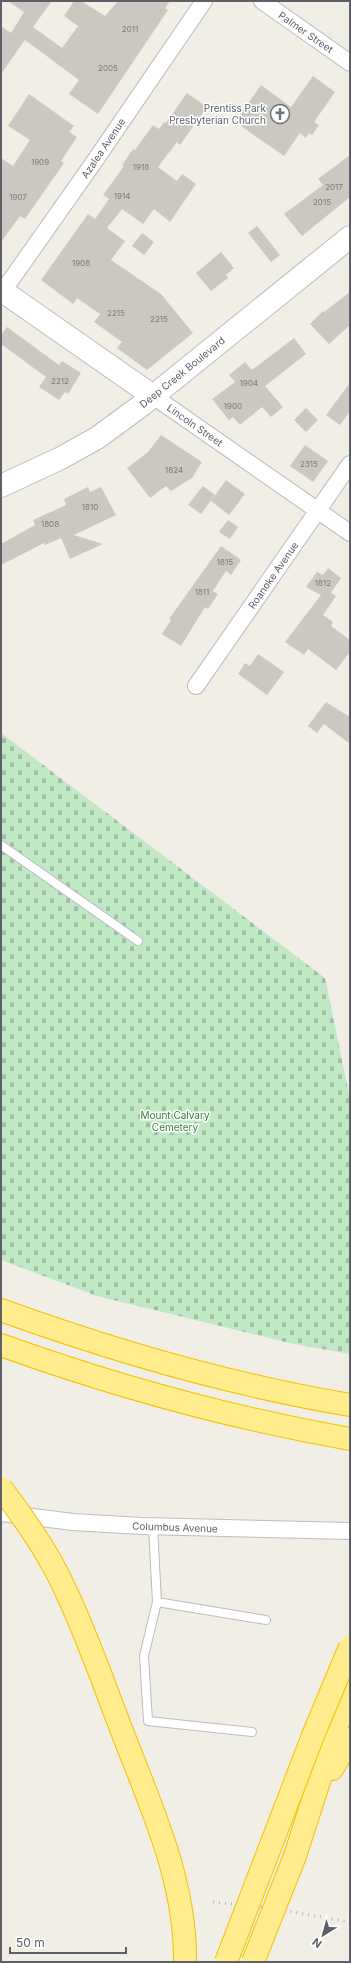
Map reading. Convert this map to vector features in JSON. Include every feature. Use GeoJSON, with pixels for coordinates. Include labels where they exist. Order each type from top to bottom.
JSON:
{"type":"FeatureCollection","features":[{"type":"Feature","properties":{"kind":"highway"},"geometry":{"type":"LineString","coordinates":[[1,1310],[96,1342],[211,1375],[267,1389],[350,1405]]}},
{"type":"Feature","properties":{"kind":"highway"},"geometry":{"type":"LineString","coordinates":[[1,1345],[114,1383],[172,1400],[265,1423],[350,1439]]}},
{"type":"Feature","properties":{"kind":"highway"},"geometry":{"type":"LineString","coordinates":[[1,1488],[42,1546],[63,1584],[106,1689],[162,1835],[176,1878],[185,1939],[185,1962]]}},
{"type":"Feature","properties":{"kind":"highway"},"geometry":{"type":"LineString","coordinates":[[226,1962],[311,1740],[350,1647]]}},
{"type":"Feature","properties":{"kind":"highway"},"geometry":{"type":"LineString","coordinates":[[295,1856],[350,1685]]}},
{"type":"Feature","properties":{"kind":"highway"},"geometry":{"type":"LineString","coordinates":[[253,1962],[331,1771],[350,1739]]}},
{"type":"Feature","properties":{"kind":"street","name":"Azalea Avenue"},"geometry":{"type":"LineString","coordinates":[[2,292],[94,162],[204,1]]}},
{"type":"Feature","properties":{"kind":"street","name":"Palmer Street"},"geometry":{"type":"LineString","coordinates":[[262,1],[350,63]]}},
{"type":"Feature","properties":{"kind":"street","name":"Deep Creek Boulevard"},"geometry":{"type":"LineString","coordinates":[[1,486],[61,458],[97,438],[153,396],[350,237]]}},
{"type":"Feature","properties":{"kind":"street","name":"Lincoln Street"},"geometry":{"type":"LineString","coordinates":[[2,292],[350,533]]}},
{"type":"Feature","properties":{"kind":"street","name":"Roanoke Avenue"},"geometry":{"type":"LineString","coordinates":[[196,686],[350,464]]}},
{"type":"Feature","properties":{"kind":"street","name":"Columbus Avenue"},"geometry":{"type":"LineString","coordinates":[[1,1513],[73,1522],[153,1527],[350,1531]]}},
{"type":"Feature","properties":{"kind":"lane"},"geometry":{"type":"LineString","coordinates":[[1,845],[138,941]]}},
{"type":"Feature","properties":{"kind":"lane"},"geometry":{"type":"LineString","coordinates":[[153,1527],[157,1602],[144,1656],[148,1721],[252,1732]]}},
{"type":"Feature","properties":{"kind":"lane"},"geometry":{"type":"LineString","coordinates":[[157,1602],[266,1620]]}},
{"type":"Feature","properties":{"kind":"green space","name":"Mount Calvary Cemetery"},"geometry":{"type":"Polygon","coordinates":[[[1,733],[325,978],[350,1099],[350,1354],[294,1344],[97,1296],[1,1260],[1,733]]]}},
{"type":"Feature","properties":{"kind":"building"},"geometry":{"type":"Polygon","coordinates":[[[8,1],[52,1],[33,27],[62,48],[78,26],[64,16],[74,1],[81,1],[105,16],[118,1],[170,1],[165,8],[168,10],[98,114],[69,94],[79,80],[25,40],[1,74],[1,26],[11,33],[24,12],[8,1]]]}},
{"type":"Feature","properties":{"kind":"building","name":"Prentiss Park Presbyterian Church"},"geometry":{"type":"Polygon","coordinates":[[[313,76],[335,92],[314,122],[319,125],[312,135],[309,133],[306,138],[300,133],[284,156],[235,122],[261,85],[291,107],[313,76]]]}},
{"type":"Feature","properties":{"kind":"building"},"geometry":{"type":"Polygon","coordinates":[[[187,93],[207,107],[180,145],[177,142],[158,167],[177,181],[182,174],[196,184],[170,222],[154,209],[143,224],[122,209],[107,228],[125,241],[111,260],[161,294],[193,333],[147,370],[117,348],[122,342],[94,322],[100,314],[77,298],[73,304],[41,280],[88,214],[95,219],[109,199],[103,195],[124,166],[122,165],[133,149],[135,150],[153,125],[159,129],[164,122],[166,123],[187,93]]]}},
{"type":"Feature","properties":{"kind":"building"},"geometry":{"type":"Polygon","coordinates":[[[29,94],[74,126],[69,132],[77,137],[61,161],[64,163],[25,219],[20,216],[1,242],[1,158],[13,166],[30,140],[8,126],[29,94]]]}},
{"type":"Feature","properties":{"kind":"building"},"geometry":{"type":"Polygon","coordinates":[[[350,155],[350,197],[302,236],[284,214],[323,185],[318,179],[350,155]]]}},
{"type":"Feature","properties":{"kind":"building"},"geometry":{"type":"Polygon","coordinates":[[[257,226],[280,255],[271,262],[248,233],[257,226]]]}},
{"type":"Feature","properties":{"kind":"building"},"geometry":{"type":"Polygon","coordinates":[[[142,233],[154,242],[144,255],[132,246],[142,233]]]}},
{"type":"Feature","properties":{"kind":"building"},"geometry":{"type":"Polygon","coordinates":[[[221,252],[234,268],[226,275],[228,278],[211,291],[196,273],[221,252]]]}},
{"type":"Feature","properties":{"kind":"building"},"geometry":{"type":"Polygon","coordinates":[[[350,292],[350,325],[329,344],[310,324],[323,311],[324,312],[350,292]]]}},
{"type":"Feature","properties":{"kind":"building"},"geometry":{"type":"Polygon","coordinates":[[[7,327],[59,365],[62,361],[81,373],[68,394],[65,392],[59,400],[39,387],[46,377],[1,344],[1,335],[7,327]]]}},
{"type":"Feature","properties":{"kind":"building"},"geometry":{"type":"Polygon","coordinates":[[[294,338],[306,354],[265,386],[283,407],[271,417],[262,407],[240,425],[233,417],[229,420],[212,399],[235,382],[229,375],[245,362],[252,370],[294,338]]]}},
{"type":"Feature","properties":{"kind":"building"},"geometry":{"type":"Polygon","coordinates":[[[350,383],[350,411],[340,425],[326,415],[350,383]]]}},
{"type":"Feature","properties":{"kind":"building"},"geometry":{"type":"Polygon","coordinates":[[[306,408],[318,420],[306,432],[294,420],[306,408]]]}},
{"type":"Feature","properties":{"kind":"building"},"geometry":{"type":"Polygon","coordinates":[[[161,435],[202,462],[192,478],[171,491],[166,486],[150,498],[127,468],[148,452],[161,435]]]}},
{"type":"Feature","properties":{"kind":"building"},"geometry":{"type":"Polygon","coordinates":[[[305,445],[328,461],[313,482],[290,466],[305,445]]]}},
{"type":"Feature","properties":{"kind":"building"},"geometry":{"type":"Polygon","coordinates":[[[226,480],[245,494],[229,515],[211,501],[226,480]]]}},
{"type":"Feature","properties":{"kind":"building"},"geometry":{"type":"Polygon","coordinates":[[[203,486],[215,495],[201,514],[188,505],[203,486]]]}},
{"type":"Feature","properties":{"kind":"building"},"geometry":{"type":"Polygon","coordinates":[[[88,487],[90,492],[101,487],[116,515],[74,535],[103,544],[70,559],[61,538],[45,545],[44,543],[1,565],[1,544],[35,525],[33,520],[66,505],[64,499],[88,487]]]}},
{"type":"Feature","properties":{"kind":"building"},"geometry":{"type":"Polygon","coordinates":[[[228,520],[238,527],[230,539],[219,532],[228,520]]]}},
{"type":"Feature","properties":{"kind":"building"},"geometry":{"type":"Polygon","coordinates":[[[221,546],[241,560],[231,575],[226,571],[213,591],[218,594],[208,609],[205,607],[181,646],[162,634],[171,620],[169,619],[221,546]]]}},
{"type":"Feature","properties":{"kind":"building"},"geometry":{"type":"Polygon","coordinates":[[[328,568],[341,578],[331,593],[336,596],[323,615],[333,622],[331,626],[350,640],[350,652],[336,670],[308,649],[304,655],[285,642],[321,595],[306,587],[317,572],[323,575],[328,568]]]}},
{"type":"Feature","properties":{"kind":"building"},"geometry":{"type":"Polygon","coordinates":[[[258,654],[284,672],[267,695],[238,674],[245,663],[250,666],[258,654]]]}},
{"type":"Feature","properties":{"kind":"building"},"geometry":{"type":"Polygon","coordinates":[[[326,702],[350,717],[350,744],[324,724],[317,733],[308,726],[326,702]]]}},
{"type":"Feature","properties":{"kind":"railway"},"geometry":{"type":"LineString","coordinates":[[213,1902],[271,1908],[350,1922]]}},
{"type":"Feature","properties":{"kind":"place","name":"Prentiss Park Presbyterian Church"},"geometry":{"type":"Point","coordinates":[280,114]}}]}
